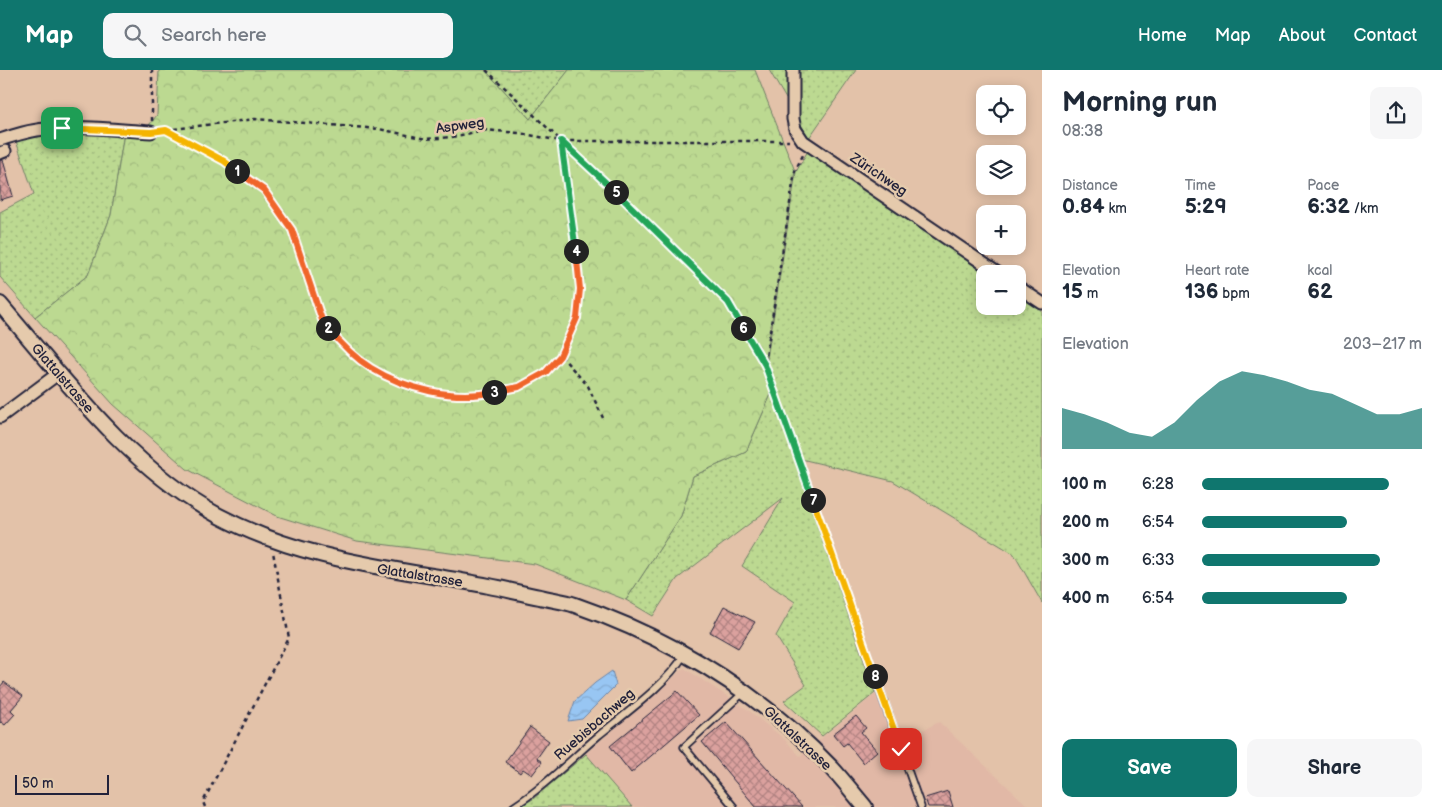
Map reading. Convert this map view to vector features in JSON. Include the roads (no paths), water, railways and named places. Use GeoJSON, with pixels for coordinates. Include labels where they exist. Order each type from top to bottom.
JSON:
{"type":"FeatureCollection","features":[{"type":"Feature","properties":{"kind":"street","name":"Zürichweg"},"geometry":{"type":"LineString","coordinates":[[793,70],[793,119],[795,129],[806,142],[986,265]]}},
{"type":"Feature","properties":{"kind":"street"},"geometry":{"type":"LineString","coordinates":[[0,140],[31,131],[62,128],[151,132]]}},
{"type":"Feature","properties":{"kind":"street"},"geometry":{"type":"LineString","coordinates":[[1026,292],[1042,303]]}},
{"type":"Feature","properties":{"kind":"street","name":"Glattalstrasse"},"geometry":{"type":"LineString","coordinates":[[0,304],[58,373],[122,442],[171,484],[218,515],[273,541],[317,555],[490,586],[573,604],[651,635],[685,653],[745,691],[790,728],[832,768],[866,807]]}},
{"type":"Feature","properties":{"kind":"street"},"geometry":{"type":"LineString","coordinates":[[0,417],[58,373]]}},
{"type":"Feature","properties":{"kind":"lane","name":"Ruebisbachweg"},"geometry":{"type":"LineString","coordinates":[[513,807],[533,794],[668,677],[685,653]]}},
{"type":"Feature","properties":{"kind":"lane"},"geometry":{"type":"LineString","coordinates":[[734,807],[684,747],[745,691]]}},
{"type":"Feature","properties":{"kind":"lane"},"geometry":{"type":"LineString","coordinates":[[880,691],[921,807]]}},
{"type":"Feature","properties":{"kind":"water"},"geometry":{"type":"Polygon","coordinates":[[[612,671],[616,685],[582,719],[568,721],[575,701],[612,671]]]}}]}
